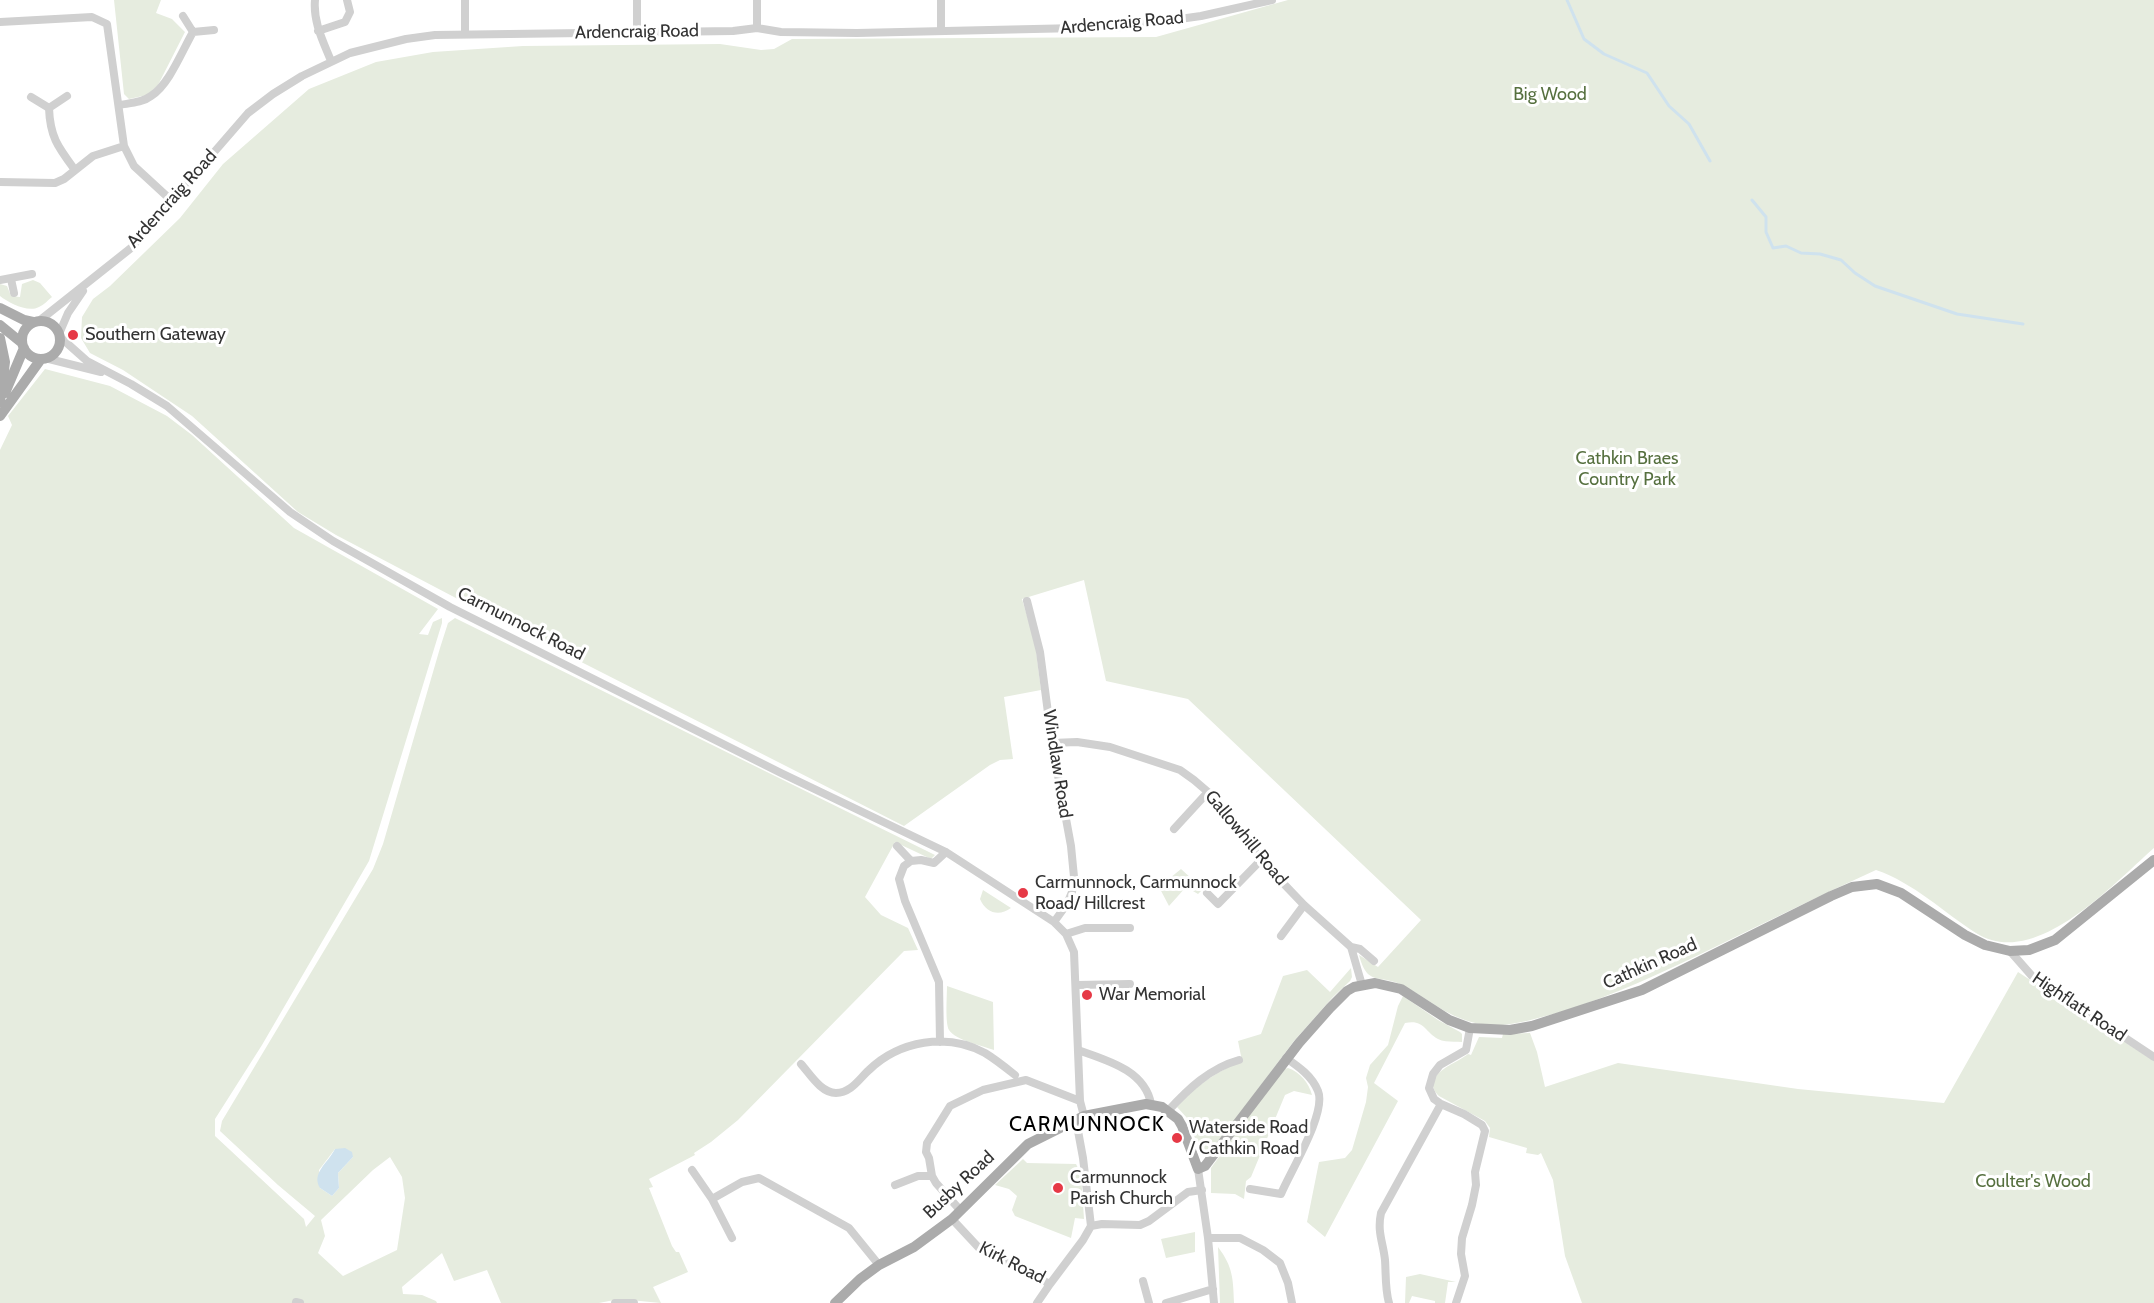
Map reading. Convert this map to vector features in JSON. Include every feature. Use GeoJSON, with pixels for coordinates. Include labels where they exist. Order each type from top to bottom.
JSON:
{"type":"FeatureCollection","features":[{"type":"Feature","properties":{"kind":"main road"},"geometry":{"type":"LineString","coordinates":[[0,308],[16,317],[51,323],[59,335],[59,346],[55,352],[43,359],[0,416]]}},
{"type":"Feature","properties":{"kind":"main road"},"geometry":{"type":"LineString","coordinates":[[0,403],[23,345],[24,330],[36,321]]}},
{"type":"Feature","properties":{"kind":"main road"},"geometry":{"type":"LineString","coordinates":[[0,325],[33,357],[43,359]]}},
{"type":"Feature","properties":{"kind":"main road"},"geometry":{"type":"LineString","coordinates":[[0,338],[5,362],[0,403]]}},
{"type":"Feature","properties":{"kind":"main road","name":"Cathkin Road"},"geometry":{"type":"LineString","coordinates":[[1362,985],[1375,983],[1401,989],[1449,1020],[1470,1028],[1510,1029],[1532,1026],[1642,990],[1831,896],[1852,887],[1877,884],[1901,893],[1965,935],[1985,945],[2010,951],[2029,950],[2055,940],[2154,860]]}},
{"type":"Feature","properties":{"kind":"main road"},"geometry":{"type":"LineString","coordinates":[[1151,1104],[1168,1111],[1178,1119],[1185,1131],[1198,1169],[1211,1161],[1286,1058],[1335,1003],[1347,992],[1362,985]]}},
{"type":"Feature","properties":{"kind":"main road","name":"Busby Road"},"geometry":{"type":"LineString","coordinates":[[835,1303],[860,1279],[879,1265],[914,1247],[952,1219],[1028,1144],[1080,1118],[1151,1104]]}},
{"type":"Feature","properties":{"kind":"street"},"geometry":{"type":"LineString","coordinates":[[315,0],[314,11],[318,31],[331,61]]}},
{"type":"Feature","properties":{"kind":"street"},"geometry":{"type":"LineString","coordinates":[[318,31],[345,22],[350,12],[348,0]]}},
{"type":"Feature","properties":{"kind":"street"},"geometry":{"type":"LineString","coordinates":[[465,0],[465,34]]}},
{"type":"Feature","properties":{"kind":"street"},"geometry":{"type":"LineString","coordinates":[[637,0],[637,32]]}},
{"type":"Feature","properties":{"kind":"street"},"geometry":{"type":"LineString","coordinates":[[757,0],[757,28]]}},
{"type":"Feature","properties":{"kind":"street"},"geometry":{"type":"LineString","coordinates":[[941,0],[941,31]]}},
{"type":"Feature","properties":{"kind":"street","name":"Ardencraig Road"},"geometry":{"type":"LineString","coordinates":[[36,321],[131,248],[248,113],[302,76],[331,61],[371,46],[406,39],[465,34],[733,31],[757,28],[781,32],[1122,27],[1202,16],[1272,0]]}},
{"type":"Feature","properties":{"kind":"street"},"geometry":{"type":"LineString","coordinates":[[183,16],[193,32]]}},
{"type":"Feature","properties":{"kind":"street"},"geometry":{"type":"LineString","coordinates":[[0,22],[92,17],[107,24],[124,146],[134,166],[172,201]]}},
{"type":"Feature","properties":{"kind":"street"},"geometry":{"type":"LineString","coordinates":[[193,32],[214,30]]}},
{"type":"Feature","properties":{"kind":"street"},"geometry":{"type":"LineString","coordinates":[[119,105],[141,101],[157,92],[163,86],[193,32]]}},
{"type":"Feature","properties":{"kind":"street"},"geometry":{"type":"LineString","coordinates":[[49,108],[68,96]]}},
{"type":"Feature","properties":{"kind":"street"},"geometry":{"type":"LineString","coordinates":[[31,97],[49,108]]}},
{"type":"Feature","properties":{"kind":"street"},"geometry":{"type":"LineString","coordinates":[[49,108],[52,134],[56,144],[75,170]]}},
{"type":"Feature","properties":{"kind":"street"},"geometry":{"type":"LineString","coordinates":[[0,182],[55,183],[64,179],[93,156],[124,146]]}},
{"type":"Feature","properties":{"kind":"street"},"geometry":{"type":"LineString","coordinates":[[0,280],[32,274]]}},
{"type":"Feature","properties":{"kind":"street"},"geometry":{"type":"LineString","coordinates":[[11,279],[14,293]]}},
{"type":"Feature","properties":{"kind":"street","name":"Ardencraig Road"},"geometry":{"type":"LineString","coordinates":[[59,335],[73,304],[91,281]]}},
{"type":"Feature","properties":{"kind":"street","name":"Carmunnock Road"},"geometry":{"type":"LineString","coordinates":[[59,335],[87,361],[141,389],[167,406],[290,512],[364,559],[450,607],[781,773],[946,852],[1054,922],[1066,934]]}},
{"type":"Feature","properties":{"kind":"street","name":"Carmunnock Road"},"geometry":{"type":"LineString","coordinates":[[43,359],[113,375]]}},
{"type":"Feature","properties":{"kind":"street","name":"Windlaw Road"},"geometry":{"type":"LineString","coordinates":[[1027,601],[1040,652],[1074,877],[1072,892],[1054,922]]}},
{"type":"Feature","properties":{"kind":"street","name":"Gallowhill Road"},"geometry":{"type":"LineString","coordinates":[[1052,743],[1077,742],[1110,747],[1180,770],[1208,792],[1236,824],[1261,860],[1304,905],[1351,947],[1360,949],[1374,961]]}},
{"type":"Feature","properties":{"kind":"street"},"geometry":{"type":"LineString","coordinates":[[1174,830],[1208,792]]}},
{"type":"Feature","properties":{"kind":"street"},"geometry":{"type":"LineString","coordinates":[[897,846],[911,861]]}},
{"type":"Feature","properties":{"kind":"street"},"geometry":{"type":"LineString","coordinates":[[940,1042],[939,982],[899,879],[901,872],[911,861],[921,860],[934,863],[946,852]]}},
{"type":"Feature","properties":{"kind":"street"},"geometry":{"type":"LineString","coordinates":[[1208,893],[1218,904],[1261,860]]}},
{"type":"Feature","properties":{"kind":"street"},"geometry":{"type":"LineString","coordinates":[[1281,936],[1304,905]]}},
{"type":"Feature","properties":{"kind":"street"},"geometry":{"type":"LineString","coordinates":[[1130,928],[1085,928],[1066,934],[1074,952],[1077,985],[1080,1118],[1091,1226],[1140,1225],[1149,1221],[1188,1192],[1202,1190]]}},
{"type":"Feature","properties":{"kind":"street"},"geometry":{"type":"LineString","coordinates":[[1351,947],[1362,985]]}},
{"type":"Feature","properties":{"kind":"street","name":"Highflatt Road"},"geometry":{"type":"LineString","coordinates":[[2010,951],[2032,976],[2154,1057]]}},
{"type":"Feature","properties":{"kind":"street"},"geometry":{"type":"LineString","coordinates":[[1077,985],[1130,984]]}},
{"type":"Feature","properties":{"kind":"street"},"geometry":{"type":"LineString","coordinates":[[1456,1303],[1465,1276],[1461,1238],[1472,1205],[1476,1185],[1475,1172],[1485,1131],[1482,1125],[1441,1104],[1431,1093],[1430,1088],[1433,1074],[1440,1065],[1466,1050],[1470,1028]]}},
{"type":"Feature","properties":{"kind":"street"},"geometry":{"type":"LineString","coordinates":[[803,1070],[822,1088],[828,1092],[837,1093],[853,1087],[869,1070],[895,1050],[910,1045],[940,1042],[972,1048],[996,1066],[1014,1075]]}},
{"type":"Feature","properties":{"kind":"street"},"geometry":{"type":"LineString","coordinates":[[1078,1050],[1130,1072],[1143,1085],[1151,1104]]}},
{"type":"Feature","properties":{"kind":"street"},"geometry":{"type":"LineString","coordinates":[[1250,1189],[1281,1194],[1307,1141],[1317,1111],[1319,1092],[1309,1076],[1286,1058]]}},
{"type":"Feature","properties":{"kind":"street"},"geometry":{"type":"LineString","coordinates":[[1168,1111],[1200,1079],[1239,1060]]}},
{"type":"Feature","properties":{"kind":"street"},"geometry":{"type":"LineString","coordinates":[[960,1209],[932,1176],[926,1152],[927,1143],[951,1106],[983,1090],[1026,1080],[1080,1101]]}},
{"type":"Feature","properties":{"kind":"street"},"geometry":{"type":"LineString","coordinates":[[1389,1303],[1385,1258],[1378,1224],[1381,1213],[1441,1104]]}},
{"type":"Feature","properties":{"kind":"street"},"geometry":{"type":"LineString","coordinates":[[1198,1169],[1214,1303]]}},
{"type":"Feature","properties":{"kind":"street"},"geometry":{"type":"LineString","coordinates":[[692,1170],[712,1198],[732,1238]]}},
{"type":"Feature","properties":{"kind":"street"},"geometry":{"type":"LineString","coordinates":[[895,1185],[918,1176],[932,1176]]}},
{"type":"Feature","properties":{"kind":"street"},"geometry":{"type":"LineString","coordinates":[[712,1198],[742,1182],[759,1178],[849,1228],[879,1265]]}},
{"type":"Feature","properties":{"kind":"street","name":"Kirk Road"},"geometry":{"type":"LineString","coordinates":[[952,1219],[979,1248],[1050,1284],[1091,1226]]}},
{"type":"Feature","properties":{"kind":"street"},"geometry":{"type":"LineString","coordinates":[[1208,1238],[1240,1238],[1263,1250],[1280,1263],[1288,1283],[1292,1303]]}},
{"type":"Feature","properties":{"kind":"street"},"geometry":{"type":"LineString","coordinates":[[1143,1281],[1149,1303]]}},
{"type":"Feature","properties":{"kind":"street"},"geometry":{"type":"LineString","coordinates":[[1037,1303],[1050,1284]]}},
{"type":"Feature","properties":{"kind":"street"},"geometry":{"type":"LineString","coordinates":[[1166,1303],[1213,1289]]}},
{"type":"Feature","properties":{"kind":"street"},"geometry":{"type":"LineString","coordinates":[[615,1303],[634,1303]]}},
{"type":"Feature","properties":{"kind":"green space"},"geometry":{"type":"Polygon","coordinates":[[[114,0],[161,0],[156,13],[172,19],[185,32],[158,85],[147,95],[129,99],[124,94],[114,0]]]}},
{"type":"Feature","properties":{"kind":"green space","name":"Cathkin Braes Country Park"},"geometry":{"type":"Polygon","coordinates":[[[1288,0],[2154,0],[2154,848],[2096,900],[2072,918],[2048,932],[2023,941],[1999,942],[1976,933],[1916,890],[1876,870],[1674,967],[1599,999],[1560,1012],[1505,1025],[1475,1023],[1454,1016],[1406,987],[1389,980],[1376,978],[1366,972],[1359,955],[1378,967],[1421,920],[1188,699],[1106,681],[1084,580],[1022,599],[1035,643],[1041,690],[1004,697],[1013,759],[1000,760],[990,765],[904,826],[336,535],[298,512],[192,416],[123,370],[90,353],[81,338],[82,317],[93,299],[110,286],[180,218],[223,164],[309,89],[376,62],[433,52],[523,46],[720,44],[761,50],[774,49],[792,39],[1156,37],[1288,0]]]}},
{"type":"Feature","properties":{"kind":"green space"},"geometry":{"type":"Polygon","coordinates":[[[33,280],[40,283],[52,297],[35,309],[13,304],[0,296],[0,284],[7,286],[11,296],[20,297],[22,284],[33,280]]]}},
{"type":"Feature","properties":{"kind":"green space"},"geometry":{"type":"Polygon","coordinates":[[[45,369],[110,386],[167,416],[192,435],[294,528],[438,609],[419,634],[428,635],[433,622],[442,618],[369,861],[262,1045],[215,1119],[215,1136],[304,1219],[306,1227],[315,1216],[220,1131],[222,1121],[373,869],[383,844],[448,623],[455,618],[935,855],[931,859],[895,842],[865,897],[881,915],[908,928],[918,950],[904,951],[738,1120],[694,1153],[695,1155],[649,1179],[653,1187],[649,1188],[672,1246],[676,1252],[679,1252],[688,1272],[653,1287],[661,1303],[619,1299],[599,1303],[501,1303],[487,1270],[454,1281],[442,1253],[402,1287],[403,1294],[422,1295],[437,1303],[0,1303],[0,450],[12,425],[8,416],[45,369]],[[335,1149],[319,1170],[320,1188],[332,1196],[339,1188],[338,1173],[353,1157],[335,1149]],[[390,1157],[373,1170],[321,1220],[325,1236],[318,1253],[343,1276],[397,1250],[405,1198],[402,1177],[390,1157]]]}},
{"type":"Feature","properties":{"kind":"green space"},"geometry":{"type":"Polygon","coordinates":[[[1181,869],[1203,889],[1198,894],[1186,887],[1169,906],[1159,887],[1181,869]]]}},
{"type":"Feature","properties":{"kind":"green space"},"geometry":{"type":"Polygon","coordinates":[[[983,890],[1011,908],[998,913],[989,910],[980,899],[983,890]]]}},
{"type":"Feature","properties":{"kind":"green space"},"geometry":{"type":"Polygon","coordinates":[[[1351,968],[1350,981],[1294,1041],[1213,1149],[1204,1152],[1199,1148],[1187,1118],[1177,1107],[1206,1080],[1242,1061],[1238,1041],[1261,1034],[1283,976],[1307,970],[1330,992],[1351,968]]]}},
{"type":"Feature","properties":{"kind":"green space","name":"Coulter's Wood"},"geometry":{"type":"Polygon","coordinates":[[[2018,972],[2154,1061],[2154,1303],[1582,1303],[1565,1256],[1553,1180],[1541,1153],[1538,1155],[1526,1153],[1527,1148],[1489,1137],[1490,1128],[1485,1121],[1439,1096],[1434,1089],[1433,1082],[1436,1076],[1468,1054],[1471,1055],[1479,1037],[1502,1038],[1503,1034],[1530,1033],[1545,1087],[1618,1063],[1798,1089],[1944,1103],[2018,972]]]}},
{"type":"Feature","properties":{"kind":"green space"},"geometry":{"type":"Polygon","coordinates":[[[947,986],[993,1002],[994,1050],[963,1040],[949,1030],[947,986]]]}},
{"type":"Feature","properties":{"kind":"green space"},"geometry":{"type":"Polygon","coordinates":[[[1403,996],[1460,1032],[1462,1042],[1441,1040],[1420,1024],[1405,1023],[1374,1083],[1398,1101],[1325,1237],[1307,1222],[1319,1162],[1345,1158],[1352,1150],[1366,1102],[1368,1087],[1366,1078],[1370,1065],[1388,1045],[1398,1006],[1403,996]]]}},
{"type":"Feature","properties":{"kind":"green space"},"geometry":{"type":"Polygon","coordinates":[[[1288,1068],[1303,1078],[1312,1095],[1294,1091],[1285,1095],[1251,1177],[1246,1181],[1244,1199],[1235,1194],[1211,1193],[1211,1168],[1282,1070],[1288,1068]]]}},
{"type":"Feature","properties":{"kind":"green space"},"geometry":{"type":"Polygon","coordinates":[[[1023,1159],[1027,1163],[1076,1164],[1081,1174],[1084,1219],[1075,1218],[1071,1238],[1015,1216],[1012,1210],[1017,1196],[1009,1189],[995,1185],[1023,1159]]]}},
{"type":"Feature","properties":{"kind":"green space"},"geometry":{"type":"Polygon","coordinates":[[[1195,1232],[1195,1252],[1166,1258],[1161,1239],[1195,1232]]]}},
{"type":"Feature","properties":{"kind":"green space"},"geometry":{"type":"Polygon","coordinates":[[[1218,1247],[1231,1273],[1234,1303],[1220,1303],[1218,1247]]]}},
{"type":"Feature","properties":{"kind":"green space"},"geometry":{"type":"Polygon","coordinates":[[[1420,1274],[1456,1282],[1448,1282],[1445,1303],[1435,1303],[1435,1301],[1412,1296],[1409,1303],[1405,1303],[1406,1277],[1420,1274]]]}},
{"type":"Feature","properties":{"kind":"water"},"geometry":{"type":"Polygon","coordinates":[[[345,1148],[352,1152],[353,1157],[338,1173],[339,1188],[332,1196],[320,1188],[319,1173],[335,1149],[345,1148]]]}},
{"type":"Feature","properties":{"kind":"waterway"},"geometry":{"type":"LineString","coordinates":[[1567,0],[1584,39],[1604,54],[1647,73],[1669,106],[1689,124],[1710,161]]}},
{"type":"Feature","properties":{"kind":"waterway"},"geometry":{"type":"LineString","coordinates":[[1752,200],[1766,217],[1766,232],[1773,248],[1786,246],[1801,253],[1820,254],[1841,260],[1855,273],[1875,286],[1957,314],[2023,324]]}},
{"type":"Feature","properties":{"kind":"place","name":"Southern Gateway"},"geometry":{"type":"Point","coordinates":[73,335]}},
{"type":"Feature","properties":{"kind":"place","name":"Carmunnock, Carmunnock Road/ Hillcrest"},"geometry":{"type":"Point","coordinates":[1023,893]}},
{"type":"Feature","properties":{"kind":"place","name":"War Memorial"},"geometry":{"type":"Point","coordinates":[1087,995]}},
{"type":"Feature","properties":{"kind":"place","name":"Waterside Road / Cathkin Road"},"geometry":{"type":"Point","coordinates":[1177,1138]}},
{"type":"Feature","properties":{"kind":"place","name":"Carmunnock Parish Church"},"geometry":{"type":"Point","coordinates":[1058,1188]}},
{"type":"Feature","properties":{"kind":"district","name":"CARMUNNOCK"},"geometry":{"type":"Point","coordinates":[1087,1125]}},
{"type":"Feature","properties":{"kind":"park label","name":"Big Wood"},"geometry":{"type":"Point","coordinates":[1550,95]}}]}
